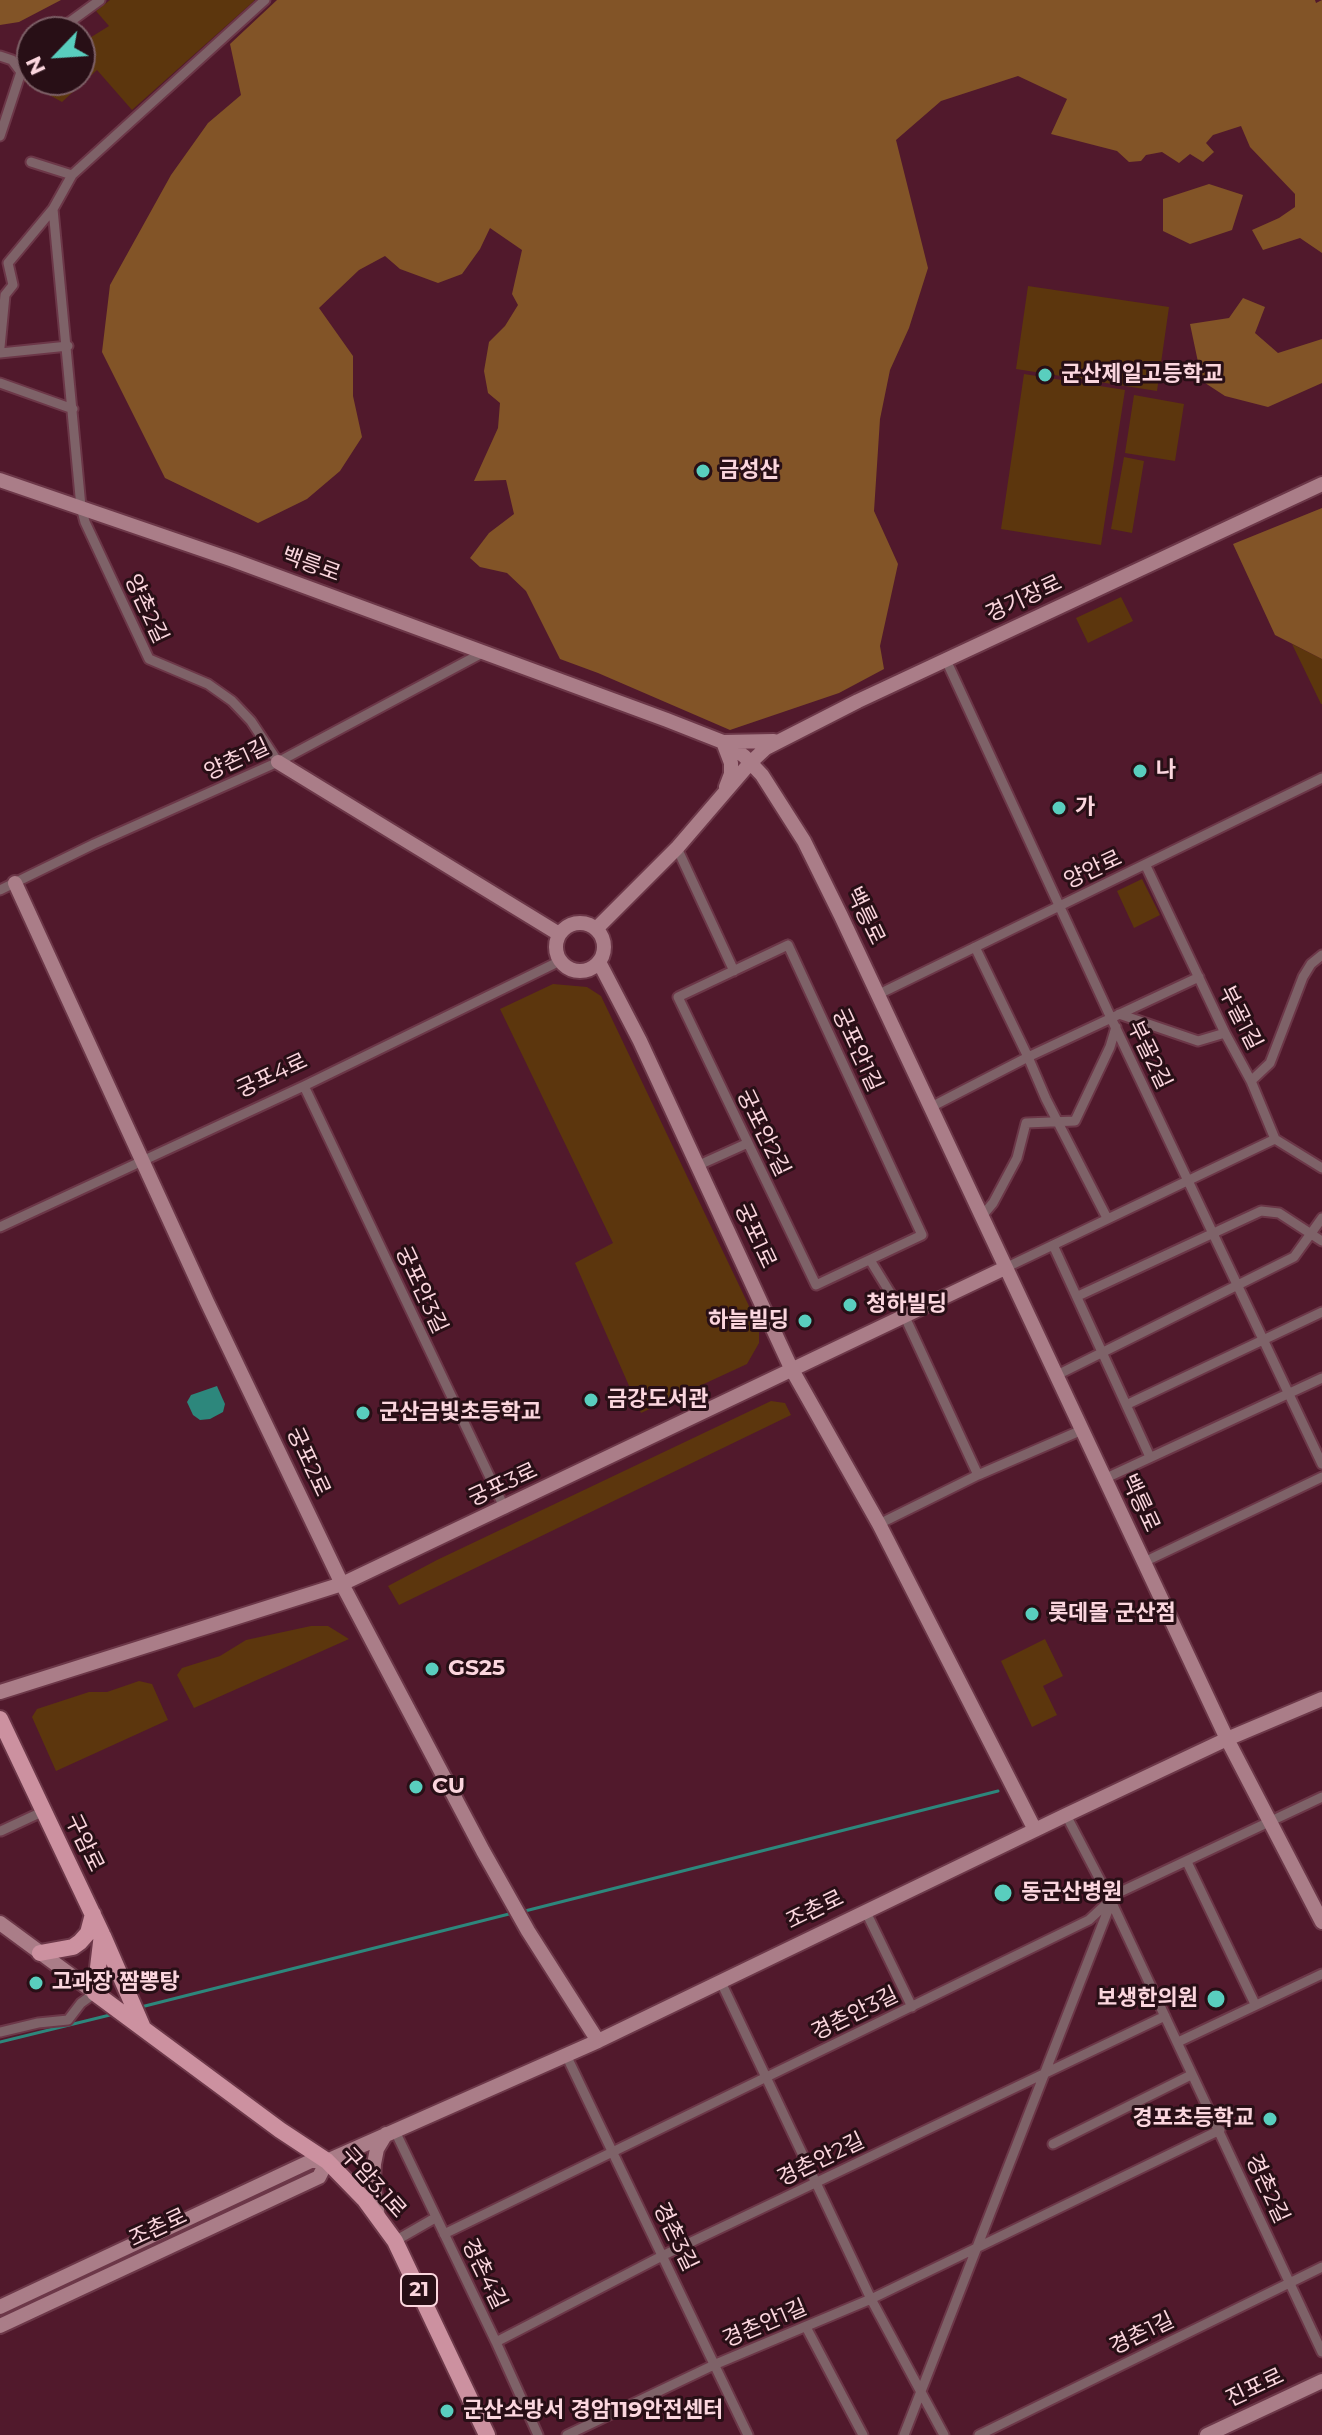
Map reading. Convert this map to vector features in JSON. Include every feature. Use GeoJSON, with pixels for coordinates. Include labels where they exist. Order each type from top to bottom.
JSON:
{"type":"FeatureCollection","features":[{"type":"Feature","properties":{"kind":"main road","name":"구암로"},"geometry":{"type":"LineString","coordinates":[[0,1719],[144,2029]]}},
{"type":"Feature","properties":{"kind":"main road"},"geometry":{"type":"LineString","coordinates":[[40,1953],[73,1947],[80,1942],[88,1933],[93,1914]]}},
{"type":"Feature","properties":{"kind":"main road"},"geometry":{"type":"LineString","coordinates":[[97,1994],[102,1934]]}},
{"type":"Feature","properties":{"kind":"main road","name":"21"},"geometry":{"type":"LineString","coordinates":[[97,1994],[144,2029]]}},
{"type":"Feature","properties":{"kind":"main road","name":"구암3.1로"},"geometry":{"type":"LineString","coordinates":[[144,2029],[327,2161],[365,2200],[395,2241],[487,2435]]}},
{"type":"Feature","properties":{"kind":"street"},"geometry":{"type":"LineString","coordinates":[[78,16],[100,0]]}},
{"type":"Feature","properties":{"kind":"street"},"geometry":{"type":"LineString","coordinates":[[68,346],[0,350],[5,295],[13,285],[8,263],[53,209],[72,175],[265,0]]}},
{"type":"Feature","properties":{"kind":"street"},"geometry":{"type":"LineString","coordinates":[[0,136],[16,87]]}},
{"type":"Feature","properties":{"kind":"street"},"geometry":{"type":"LineString","coordinates":[[31,162],[72,175]]}},
{"type":"Feature","properties":{"kind":"street","name":"양촌2길"},"geometry":{"type":"LineString","coordinates":[[53,209],[81,507],[96,546],[149,659],[208,684],[232,701],[251,721],[278,762]]}},
{"type":"Feature","properties":{"kind":"street"},"geometry":{"type":"LineString","coordinates":[[0,383],[73,409]]}},
{"type":"Feature","properties":{"kind":"street","name":"백릉로"},"geometry":{"type":"LineString","coordinates":[[0,480],[484,652],[723,742],[750,763],[795,826],[879,994],[1227,1739],[1322,1922]]}},
{"type":"Feature","properties":{"kind":"street","name":"경기장로"},"geometry":{"type":"LineString","coordinates":[[750,763],[779,740],[1322,484]]}},
{"type":"Feature","properties":{"kind":"street","name":"양촌1길"},"geometry":{"type":"LineString","coordinates":[[0,890],[94,844],[278,762],[484,652]]}},
{"type":"Feature","properties":{"kind":"street","name":"부골2길"},"geometry":{"type":"LineString","coordinates":[[946,660],[1322,1464]]}},
{"type":"Feature","properties":{"kind":"street"},"geometry":{"type":"LineString","coordinates":[[724,793],[731,774],[731,763],[723,742],[779,740]]}},
{"type":"Feature","properties":{"kind":"street"},"geometry":{"type":"LineString","coordinates":[[779,740],[771,751],[768,768],[795,826]]}},
{"type":"Feature","properties":{"kind":"street"},"geometry":{"type":"LineString","coordinates":[[278,762],[559,934]]}},
{"type":"Feature","properties":{"kind":"street"},"geometry":{"type":"LineString","coordinates":[[597,928],[677,848],[750,763]]}},
{"type":"Feature","properties":{"kind":"street","name":"양안로"},"geometry":{"type":"LineString","coordinates":[[879,994],[1322,778]]}},
{"type":"Feature","properties":{"kind":"street"},"geometry":{"type":"LineString","coordinates":[[724,793],[748,780],[759,781],[771,789]]}},
{"type":"Feature","properties":{"kind":"street"},"geometry":{"type":"LineString","coordinates":[[677,848],[734,971]]}},
{"type":"Feature","properties":{"kind":"street","name":"부골1길"},"geometry":{"type":"LineString","coordinates":[[1146,866],[1251,1081],[1275,1139]]}},
{"type":"Feature","properties":{"kind":"street","name":"궁포2로"},"geometry":{"type":"LineString","coordinates":[[15,883],[342,1584],[483,1851],[528,1931],[598,2041]]}},
{"type":"Feature","properties":{"kind":"street"},"geometry":{"type":"LineString","coordinates":[[577,922],[597,928],[604,941],[603,956],[599,962],[594,967],[579,971],[565,966],[556,947],[564,928],[577,922]]}},
{"type":"Feature","properties":{"kind":"street","name":"궁포안1길"},"geometry":{"type":"LineString","coordinates":[[734,971],[788,945],[922,1235],[870,1260]]}},
{"type":"Feature","properties":{"kind":"street"},"geometry":{"type":"LineString","coordinates":[[975,947],[1057,1121],[1107,1218]]}},
{"type":"Feature","properties":{"kind":"street"},"geometry":{"type":"LineString","coordinates":[[1251,1081],[1270,1063],[1303,977],[1311,964],[1322,955]]}},
{"type":"Feature","properties":{"kind":"street","name":"궁포4로"},"geometry":{"type":"LineString","coordinates":[[0,1227],[304,1086],[560,961]]}},
{"type":"Feature","properties":{"kind":"street","name":"궁포1로"},"geometry":{"type":"LineString","coordinates":[[599,962],[699,1165],[791,1368],[879,1524],[1035,1830]]}},
{"type":"Feature","properties":{"kind":"street","name":"궁포안2길"},"geometry":{"type":"LineString","coordinates":[[734,971],[678,997],[816,1285],[870,1260]]}},
{"type":"Feature","properties":{"kind":"street"},"geometry":{"type":"LineString","coordinates":[[931,1107],[1028,1057],[1115,1020],[1199,977]]}},
{"type":"Feature","properties":{"kind":"street"},"geometry":{"type":"LineString","coordinates":[[1115,1020],[1198,1041],[1225,1033]]}},
{"type":"Feature","properties":{"kind":"street"},"geometry":{"type":"LineString","coordinates":[[982,1216],[993,1203],[1017,1158],[1026,1123],[1075,1121],[1110,1047],[1115,1020]]}},
{"type":"Feature","properties":{"kind":"street","name":"궁포안3길"},"geometry":{"type":"LineString","coordinates":[[304,1086],[505,1509]]}},
{"type":"Feature","properties":{"kind":"street"},"geometry":{"type":"LineString","coordinates":[[1005,1268],[1275,1139],[1322,1168]]}},
{"type":"Feature","properties":{"kind":"street"},"geometry":{"type":"LineString","coordinates":[[699,1165],[748,1143]]}},
{"type":"Feature","properties":{"kind":"street"},"geometry":{"type":"LineString","coordinates":[[1078,1296],[1261,1211],[1279,1213],[1322,1241]]}},
{"type":"Feature","properties":{"kind":"street"},"geometry":{"type":"LineString","coordinates":[[1057,1375],[1294,1257],[1322,1218]]}},
{"type":"Feature","properties":{"kind":"street"},"geometry":{"type":"LineString","coordinates":[[1053,1245],[1150,1457]]}},
{"type":"Feature","properties":{"kind":"street"},"geometry":{"type":"LineString","coordinates":[[870,1260],[905,1317],[978,1475]]}},
{"type":"Feature","properties":{"kind":"street","name":"궁포3로"},"geometry":{"type":"LineString","coordinates":[[0,1692],[342,1584],[505,1509],[791,1368],[1005,1268]]}},
{"type":"Feature","properties":{"kind":"street"},"geometry":{"type":"LineString","coordinates":[[1128,1404],[1322,1312]]}},
{"type":"Feature","properties":{"kind":"street"},"geometry":{"type":"LineString","coordinates":[[1104,1479],[1322,1378]]}},
{"type":"Feature","properties":{"kind":"street"},"geometry":{"type":"LineString","coordinates":[[879,1524],[978,1475],[1082,1430]]}},
{"type":"Feature","properties":{"kind":"street"},"geometry":{"type":"LineString","coordinates":[[1144,1562],[1322,1477]]}},
{"type":"Feature","properties":{"kind":"street","name":"조촌로"},"geometry":{"type":"LineString","coordinates":[[0,2307],[311,2161],[327,2161],[598,2041],[1066,1815],[1227,1739],[1322,1699]]}},
{"type":"Feature","properties":{"kind":"street"},"geometry":{"type":"LineString","coordinates":[[904,2435],[1111,1901],[1118,1893],[1322,1797]]}},
{"type":"Feature","properties":{"kind":"street"},"geometry":{"type":"LineString","coordinates":[[1,1831],[44,1811]]}},
{"type":"Feature","properties":{"kind":"street","name":"경촌2길"},"geometry":{"type":"LineString","coordinates":[[1066,1815],[1111,1901],[1322,2352]]}},
{"type":"Feature","properties":{"kind":"street"},"geometry":{"type":"LineString","coordinates":[[1187,1862],[1255,2004]]}},
{"type":"Feature","properties":{"kind":"street","name":"경촌안3길"},"geometry":{"type":"LineString","coordinates":[[444,2234],[1089,1920],[1111,1901]]}},
{"type":"Feature","properties":{"kind":"street"},"geometry":{"type":"LineString","coordinates":[[865,1910],[912,2007]]}},
{"type":"Feature","properties":{"kind":"street"},"geometry":{"type":"LineString","coordinates":[[0,1923],[97,1994],[81,2003],[68,2020],[0,2032]]}},
{"type":"Feature","properties":{"kind":"street"},"geometry":{"type":"LineString","coordinates":[[1178,2042],[1322,1974]]}},
{"type":"Feature","properties":{"kind":"street"},"geometry":{"type":"LineString","coordinates":[[720,1980],[814,2184],[944,2435]]}},
{"type":"Feature","properties":{"kind":"street","name":"경촌안2길"},"geometry":{"type":"LineString","coordinates":[[496,2342],[664,2255],[1165,2016]]}},
{"type":"Feature","properties":{"kind":"street","name":"경촌3길"},"geometry":{"type":"LineString","coordinates":[[566,2055],[748,2435]]}},
{"type":"Feature","properties":{"kind":"street"},"geometry":{"type":"LineString","coordinates":[[1053,2144],[1191,2075]]}},
{"type":"Feature","properties":{"kind":"street","name":"경촌안1길"},"geometry":{"type":"LineString","coordinates":[[567,2435],[716,2364],[871,2299],[1220,2130]]}},
{"type":"Feature","properties":{"kind":"street"},"geometry":{"type":"LineString","coordinates":[[379,2218],[373,2181],[374,2164],[377,2149],[390,2131]]}},
{"type":"Feature","properties":{"kind":"street","name":"경촌4길"},"geometry":{"type":"LineString","coordinates":[[390,2131],[444,2234],[538,2435]]}},
{"type":"Feature","properties":{"kind":"street","name":"조촌로"},"geometry":{"type":"LineString","coordinates":[[0,2326],[319,2177],[327,2161]]}},
{"type":"Feature","properties":{"kind":"street"},"geometry":{"type":"LineString","coordinates":[[395,2241],[435,2218]]}},
{"type":"Feature","properties":{"kind":"street","name":"경촌1길"},"geometry":{"type":"LineString","coordinates":[[979,2435],[1322,2267]]}},
{"type":"Feature","properties":{"kind":"street"},"geometry":{"type":"LineString","coordinates":[[806,2327],[863,2435]]}},
{"type":"Feature","properties":{"kind":"street","name":"진포로"},"geometry":{"type":"LineString","coordinates":[[1207,2435],[1322,2381]]}},
{"type":"Feature","properties":{"kind":"shaded area"},"geometry":{"type":"Polygon","coordinates":[[[0,0],[61,0],[30,16],[16,16],[16,22],[0,25],[0,0]]]}},
{"type":"Feature","properties":{"kind":"shaded area"},"geometry":{"type":"Polygon","coordinates":[[[110,0],[254,0],[132,110],[96,71],[96,34],[109,26],[96,11],[110,0]]]}},
{"type":"Feature","properties":{"kind":"shaded area"},"geometry":{"type":"Polygon","coordinates":[[[277,0],[1315,0],[1316,3],[1322,0],[1322,253],[1300,238],[1263,250],[1252,230],[1295,207],[1295,194],[1250,147],[1241,126],[1213,135],[1206,143],[1214,152],[1203,162],[1190,154],[1179,163],[1162,152],[1146,155],[1141,161],[1129,162],[1117,151],[1051,134],[1067,99],[1018,76],[941,101],[896,140],[928,268],[909,328],[890,370],[880,419],[874,511],[898,564],[880,646],[884,669],[839,693],[730,730],[560,659],[526,591],[507,573],[480,567],[470,558],[489,533],[514,514],[506,480],[474,481],[498,428],[500,403],[488,393],[484,371],[489,342],[505,326],[518,305],[512,294],[522,250],[490,228],[462,274],[438,283],[400,269],[385,256],[359,270],[319,308],[353,356],[353,396],[362,437],[340,471],[307,499],[258,523],[165,478],[102,352],[110,285],[171,175],[208,123],[241,95],[230,44],[277,0]]]}},
{"type":"Feature","properties":{"kind":"shaded area"},"geometry":{"type":"Polygon","coordinates":[[[51,96],[69,96],[62,102],[51,96]]]}},
{"type":"Feature","properties":{"kind":"shaded area"},"geometry":{"type":"Polygon","coordinates":[[[1209,184],[1243,195],[1232,230],[1190,244],[1163,231],[1163,199],[1209,184]]]}},
{"type":"Feature","properties":{"kind":"shaded area"},"geometry":{"type":"Polygon","coordinates":[[[1028,286],[1169,307],[1157,391],[1016,369],[1028,286]]]}},
{"type":"Feature","properties":{"kind":"shaded area"},"geometry":{"type":"Polygon","coordinates":[[[1243,298],[1265,307],[1255,333],[1278,353],[1322,339],[1322,383],[1268,407],[1225,396],[1202,381],[1190,324],[1229,318],[1243,298]]]}},
{"type":"Feature","properties":{"kind":"shaded area"},"geometry":{"type":"Polygon","coordinates":[[[1024,374],[1125,390],[1101,545],[1001,529],[1024,374]]]}},
{"type":"Feature","properties":{"kind":"shaded area"},"geometry":{"type":"Polygon","coordinates":[[[1134,395],[1184,404],[1175,461],[1125,453],[1134,395]]]}},
{"type":"Feature","properties":{"kind":"shaded area"},"geometry":{"type":"Polygon","coordinates":[[[1124,457],[1144,461],[1132,533],[1111,529],[1124,457]]]}},
{"type":"Feature","properties":{"kind":"shaded area"},"geometry":{"type":"Polygon","coordinates":[[[1322,508],[1322,659],[1275,635],[1233,544],[1322,508]]]}},
{"type":"Feature","properties":{"kind":"shaded area"},"geometry":{"type":"Polygon","coordinates":[[[1121,597],[1133,621],[1088,643],[1076,618],[1121,597]]]}},
{"type":"Feature","properties":{"kind":"shaded area"},"geometry":{"type":"Polygon","coordinates":[[[1292,644],[1322,659],[1322,704],[1321,704],[1292,644]]]}},
{"type":"Feature","properties":{"kind":"shaded area"},"geometry":{"type":"Polygon","coordinates":[[[1142,879],[1160,915],[1134,928],[1117,891],[1142,879]]]}},
{"type":"Feature","properties":{"kind":"shaded area"},"geometry":{"type":"Polygon","coordinates":[[[553,984],[587,987],[601,996],[759,1327],[759,1343],[747,1364],[641,1413],[575,1263],[613,1243],[500,1009],[553,984]]]}},
{"type":"Feature","properties":{"kind":"shaded area"},"geometry":{"type":"Polygon","coordinates":[[[217,1386],[225,1404],[223,1412],[200,1420],[193,1415],[187,1402],[191,1395],[217,1386]]]}},
{"type":"Feature","properties":{"kind":"shaded area"},"geometry":{"type":"Polygon","coordinates":[[[771,1401],[785,1403],[791,1415],[399,1605],[388,1586],[437,1560],[771,1401]]]}},
{"type":"Feature","properties":{"kind":"shaded area"},"geometry":{"type":"Polygon","coordinates":[[[311,1626],[328,1626],[349,1639],[194,1708],[177,1675],[182,1668],[220,1656],[246,1640],[311,1626]]]}},
{"type":"Feature","properties":{"kind":"shaded area"},"geometry":{"type":"Polygon","coordinates":[[[1045,1639],[1063,1676],[1043,1686],[1057,1715],[1032,1727],[1001,1661],[1045,1639]]]}},
{"type":"Feature","properties":{"kind":"shaded area"},"geometry":{"type":"Polygon","coordinates":[[[139,1681],[152,1684],[168,1720],[56,1771],[32,1717],[37,1709],[89,1692],[107,1692],[139,1681]]]}},
{"type":"Feature","properties":{"kind":"waterway"},"geometry":{"type":"LineString","coordinates":[[521,1912],[998,1791]]}},
{"type":"Feature","properties":{"kind":"waterway"},"geometry":{"type":"LineString","coordinates":[[141,2007],[513,1913]]}},
{"type":"Feature","properties":{"kind":"waterway"},"geometry":{"type":"LineString","coordinates":[[0,2042],[114,2014]]}},
{"type":"Feature","properties":{"kind":"place","name":"군산제일고등학교"},"geometry":{"type":"Point","coordinates":[1045,375]}},
{"type":"Feature","properties":{"kind":"place","name":"금성산"},"geometry":{"type":"Point","coordinates":[703,471]}},
{"type":"Feature","properties":{"kind":"place","name":"나"},"geometry":{"type":"Point","coordinates":[1140,771]}},
{"type":"Feature","properties":{"kind":"place","name":"가"},"geometry":{"type":"Point","coordinates":[1059,808]}},
{"type":"Feature","properties":{"kind":"place","name":"청하빌딩"},"geometry":{"type":"Point","coordinates":[850,1305]}},
{"type":"Feature","properties":{"kind":"place","name":"하늘빌딩"},"geometry":{"type":"Point","coordinates":[805,1321]}},
{"type":"Feature","properties":{"kind":"place","name":"금강도서관"},"geometry":{"type":"Point","coordinates":[591,1400]}},
{"type":"Feature","properties":{"kind":"place","name":"군산금빛초등학교"},"geometry":{"type":"Point","coordinates":[363,1413]}},
{"type":"Feature","properties":{"kind":"place","name":"롯데몰 군산점"},"geometry":{"type":"Point","coordinates":[1032,1614]}},
{"type":"Feature","properties":{"kind":"place","name":"GS25"},"geometry":{"type":"Point","coordinates":[432,1669]}},
{"type":"Feature","properties":{"kind":"place","name":"CU"},"geometry":{"type":"Point","coordinates":[416,1787]}},
{"type":"Feature","properties":{"kind":"place","name":"동군산병원"},"geometry":{"type":"Point","coordinates":[1003,1893]}},
{"type":"Feature","properties":{"kind":"place","name":"고과장 짬뽕탕"},"geometry":{"type":"Point","coordinates":[36,1983]}},
{"type":"Feature","properties":{"kind":"place","name":"보생한의원"},"geometry":{"type":"Point","coordinates":[1216,1999]}},
{"type":"Feature","properties":{"kind":"place","name":"경포초등학교"},"geometry":{"type":"Point","coordinates":[1270,2119]}},
{"type":"Feature","properties":{"kind":"place","name":"군산소방서 경암119안전센터"},"geometry":{"type":"Point","coordinates":[447,2411]}}]}
